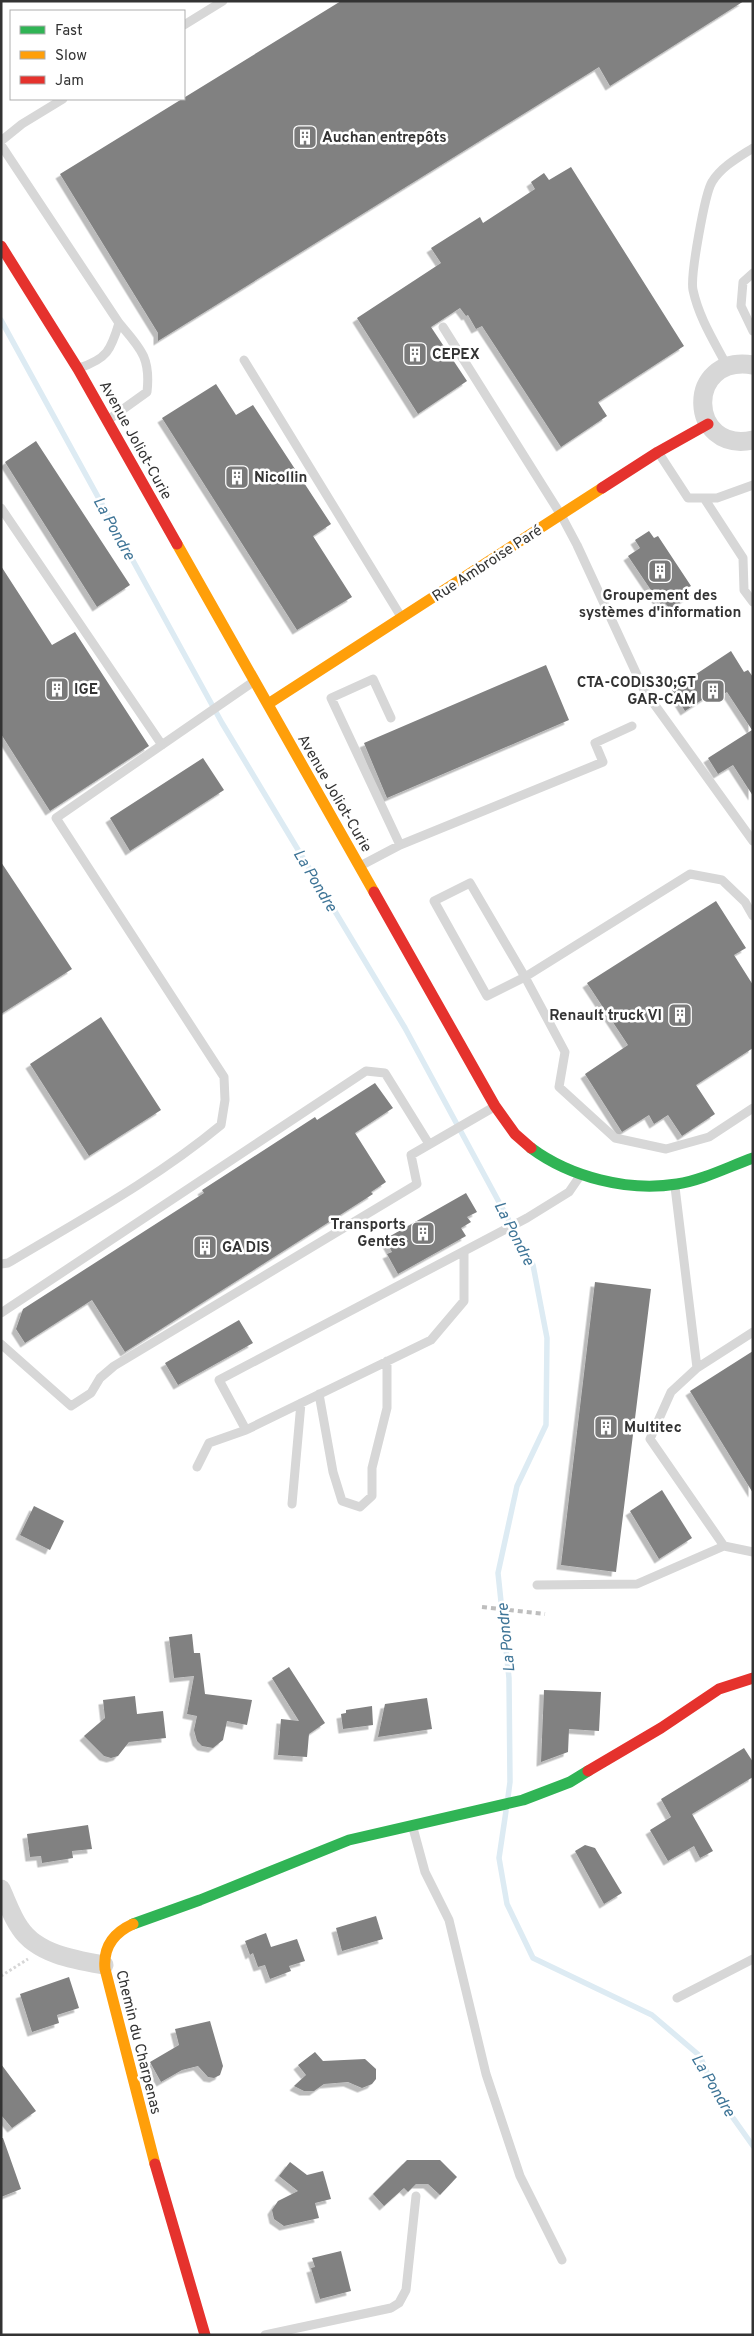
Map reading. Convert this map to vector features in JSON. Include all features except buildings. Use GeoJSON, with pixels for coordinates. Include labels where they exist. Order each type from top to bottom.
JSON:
{"type":"FeatureCollection","features":[{"type":"Feature","properties":{"kind":"street","name":"Avenue Joliot-Curie"},"geometry":{"type":"LineString","coordinates":[[1,246],[78,368],[495,1106],[523,1141],[549,1160],[581,1173],[608,1182],[648,1185],[675,1184],[698,1179],[753,1158]]}},
{"type":"Feature","properties":{"kind":"street"},"geometry":{"type":"LineString","coordinates":[[753,365],[741,363],[727,366],[711,379],[702,397],[702,411],[708,424],[717,434],[729,441],[742,442],[753,440]]}},
{"type":"Feature","properties":{"kind":"street","name":"Rue Ambroise Paré"},"geometry":{"type":"LineString","coordinates":[[268,704],[658,452],[708,424]]}},
{"type":"Feature","properties":{"kind":"street","name":"Chemin du Charpenas"},"geometry":{"type":"LineString","coordinates":[[205,2335],[152,2159],[104,1965],[104,1956],[111,1939],[130,1925],[200,1900],[349,1840],[486,1810],[523,1800],[570,1782],[653,1733],[719,1688],[753,1678]]}},
{"type":"Feature","properties":{"kind":"street"},"geometry":{"type":"LineString","coordinates":[[1,1889],[19,1927],[32,1943],[68,1958],[104,1965]]}},
{"type":"Feature","properties":{"kind":"lane"},"geometry":{"type":"LineString","coordinates":[[185,24],[223,1]]}},
{"type":"Feature","properties":{"kind":"lane"},"geometry":{"type":"LineString","coordinates":[[1,141],[22,124],[61,100]]}},
{"type":"Feature","properties":{"kind":"lane"},"geometry":{"type":"LineString","coordinates":[[1,145],[118,323],[141,349],[149,372],[147,392],[107,420]]}},
{"type":"Feature","properties":{"kind":"lane"},"geometry":{"type":"LineString","coordinates":[[727,366],[699,313],[692,287],[697,242],[711,182],[727,165],[753,148]]}},
{"type":"Feature","properties":{"kind":"lane"},"geometry":{"type":"LineString","coordinates":[[753,273],[743,282],[740,306],[753,331]]}},
{"type":"Feature","properties":{"kind":"lane"},"geometry":{"type":"LineString","coordinates":[[78,368],[97,362],[112,347],[118,323]]}},
{"type":"Feature","properties":{"kind":"lane"},"geometry":{"type":"LineString","coordinates":[[443,327],[561,515],[582,554],[644,690],[753,841]]}},
{"type":"Feature","properties":{"kind":"lane"},"geometry":{"type":"LineString","coordinates":[[244,360],[402,618]]}},
{"type":"Feature","properties":{"kind":"lane"},"geometry":{"type":"LineString","coordinates":[[658,452],[688,498],[717,498],[753,485]]}},
{"type":"Feature","properties":{"kind":"lane"},"geometry":{"type":"LineString","coordinates":[[704,498],[743,558],[744,590],[753,602]]}},
{"type":"Feature","properties":{"kind":"lane"},"geometry":{"type":"LineString","coordinates":[[1,508],[162,745]]}},
{"type":"Feature","properties":{"kind":"lane"},"geometry":{"type":"LineString","coordinates":[[391,718],[373,679],[331,698],[400,845]]}},
{"type":"Feature","properties":{"kind":"lane"},"geometry":{"type":"LineString","coordinates":[[1,1264],[8,1263],[44,1242],[185,1155],[221,1125],[225,1100],[224,1077],[56,818],[255,682]]}},
{"type":"Feature","properties":{"kind":"lane"},"geometry":{"type":"LineString","coordinates":[[360,866],[400,845],[603,762],[595,743],[632,726]]}},
{"type":"Feature","properties":{"kind":"lane"},"geometry":{"type":"LineString","coordinates":[[753,916],[745,902],[722,880],[690,874],[525,977],[487,996],[434,901],[470,883],[525,977],[566,1052],[559,1087],[614,1138],[666,1149],[709,1137],[753,1108]]}},
{"type":"Feature","properties":{"kind":"lane"},"geometry":{"type":"LineString","coordinates":[[1,1313],[366,1071],[385,1073],[429,1144]]}},
{"type":"Feature","properties":{"kind":"lane"},"geometry":{"type":"LineString","coordinates":[[1,1344],[71,1406],[91,1393],[100,1378],[114,1366],[418,1184],[411,1155],[495,1106]]}},
{"type":"Feature","properties":{"kind":"lane"},"geometry":{"type":"LineString","coordinates":[[246,1430],[219,1380],[527,1218],[569,1192],[581,1173]]}},
{"type":"Feature","properties":{"kind":"lane"},"geometry":{"type":"LineString","coordinates":[[675,1184],[697,1368]]}},
{"type":"Feature","properties":{"kind":"lane"},"geometry":{"type":"LineString","coordinates":[[197,1467],[209,1443],[246,1430],[431,1340],[464,1301],[464,1251]]}},
{"type":"Feature","properties":{"kind":"lane"},"geometry":{"type":"LineString","coordinates":[[724,1546],[650,1439],[671,1392],[697,1368],[753,1332]]}},
{"type":"Feature","properties":{"kind":"lane"},"geometry":{"type":"LineString","coordinates":[[319,1394],[333,1472],[342,1502],[360,1507],[372,1496],[372,1468],[387,1408],[387,1361]]}},
{"type":"Feature","properties":{"kind":"lane"},"geometry":{"type":"LineString","coordinates":[[292,1504],[301,1403]]}},
{"type":"Feature","properties":{"kind":"lane"},"geometry":{"type":"LineString","coordinates":[[537,1585],[636,1584],[724,1546],[753,1552]]}},
{"type":"Feature","properties":{"kind":"lane"},"geometry":{"type":"LineString","coordinates":[[412,1825],[425,1872],[449,1920],[486,2074],[517,2166],[562,2260]]}},
{"type":"Feature","properties":{"kind":"lane"},"geometry":{"type":"LineString","coordinates":[[677,1998],[753,1959]]}},
{"type":"Feature","properties":{"kind":"lane"},"geometry":{"type":"LineString","coordinates":[[265,2335],[391,2308],[399,2304],[406,2290],[416,2196]]}},
{"type":"Feature","properties":{"kind":"path"},"geometry":{"type":"LineString","coordinates":[[1,1976],[44,1948]]}},
{"type":"Feature","properties":{"kind":"waterway","name":"La Pondre"},"geometry":{"type":"LineString","coordinates":[[1,320],[222,723],[405,1028],[533,1265],[547,1338],[546,1425],[517,1486],[498,1573],[509,1678],[510,1782],[508,1797]]}},
{"type":"Feature","properties":{"kind":"waterway","name":"La Pondre"},"geometry":{"type":"LineString","coordinates":[[506,1811],[499,1858],[507,1904],[533,1958],[652,2015],[700,2056],[716,2094],[753,2146]]}},
{"type":"Feature","properties":{"kind":"railway"},"geometry":{"type":"LineString","coordinates":[[482,1607],[545,1614]]}},
{"type":"Feature","properties":{"kind":"traffic: fast"},"geometry":{"type":"LineString","coordinates":[[531,1148],[563,1167],[581,1174],[600,1180],[639,1186],[658,1186],[687,1182],[753,1158]]}},
{"type":"Feature","properties":{"kind":"traffic: fast"},"geometry":{"type":"LineString","coordinates":[[133,1924],[200,1900],[349,1840],[523,1800],[570,1782],[588,1771]]}},
{"type":"Feature","properties":{"kind":"traffic: slow"},"geometry":{"type":"LineString","coordinates":[[268,704],[602,488]]}},
{"type":"Feature","properties":{"kind":"traffic: slow"},"geometry":{"type":"LineString","coordinates":[[177,544],[374,892]]}},
{"type":"Feature","properties":{"kind":"traffic: slow"},"geometry":{"type":"LineString","coordinates":[[133,1924],[120,1932],[111,1942],[106,1954],[105,1969],[155,2164]]}},
{"type":"Feature","properties":{"kind":"traffic: jam"},"geometry":{"type":"LineString","coordinates":[[1,246],[78,369],[177,544]]}},
{"type":"Feature","properties":{"kind":"traffic: jam"},"geometry":{"type":"LineString","coordinates":[[602,488],[658,452],[708,424]]}},
{"type":"Feature","properties":{"kind":"traffic: jam"},"geometry":{"type":"LineString","coordinates":[[374,892],[495,1106],[515,1134],[531,1148]]}},
{"type":"Feature","properties":{"kind":"traffic: jam"},"geometry":{"type":"LineString","coordinates":[[588,1771],[661,1728],[719,1689],[753,1678]]}},
{"type":"Feature","properties":{"kind":"traffic: jam"},"geometry":{"type":"LineString","coordinates":[[155,2164],[205,2335]]}},
{"type":"Feature","properties":{"kind":"place","name":"Auchan entrepôts"},"geometry":{"type":"Point","coordinates":[305,137]}},
{"type":"Feature","properties":{"kind":"place","name":"CEPEX"},"geometry":{"type":"Point","coordinates":[415,354]}},
{"type":"Feature","properties":{"kind":"place","name":"Nicollin"},"geometry":{"type":"Point","coordinates":[237,477]}},
{"type":"Feature","properties":{"kind":"place","name":"Groupement des systèmes d'information"},"geometry":{"type":"Point","coordinates":[660,571]}},
{"type":"Feature","properties":{"kind":"place","name":"IGE"},"geometry":{"type":"Point","coordinates":[57,689]}},
{"type":"Feature","properties":{"kind":"place","name":"CTA-CODIS30;GT GAR-CAM"},"geometry":{"type":"Point","coordinates":[713,691]}},
{"type":"Feature","properties":{"kind":"place","name":"Renault truck VI"},"geometry":{"type":"Point","coordinates":[680,1015]}},
{"type":"Feature","properties":{"kind":"place","name":"Transports Gentes"},"geometry":{"type":"Point","coordinates":[423,1233]}},
{"type":"Feature","properties":{"kind":"place","name":"GA DIS"},"geometry":{"type":"Point","coordinates":[205,1247]}},
{"type":"Feature","properties":{"kind":"place","name":"Multitec"},"geometry":{"type":"Point","coordinates":[606,1427]}}]}
